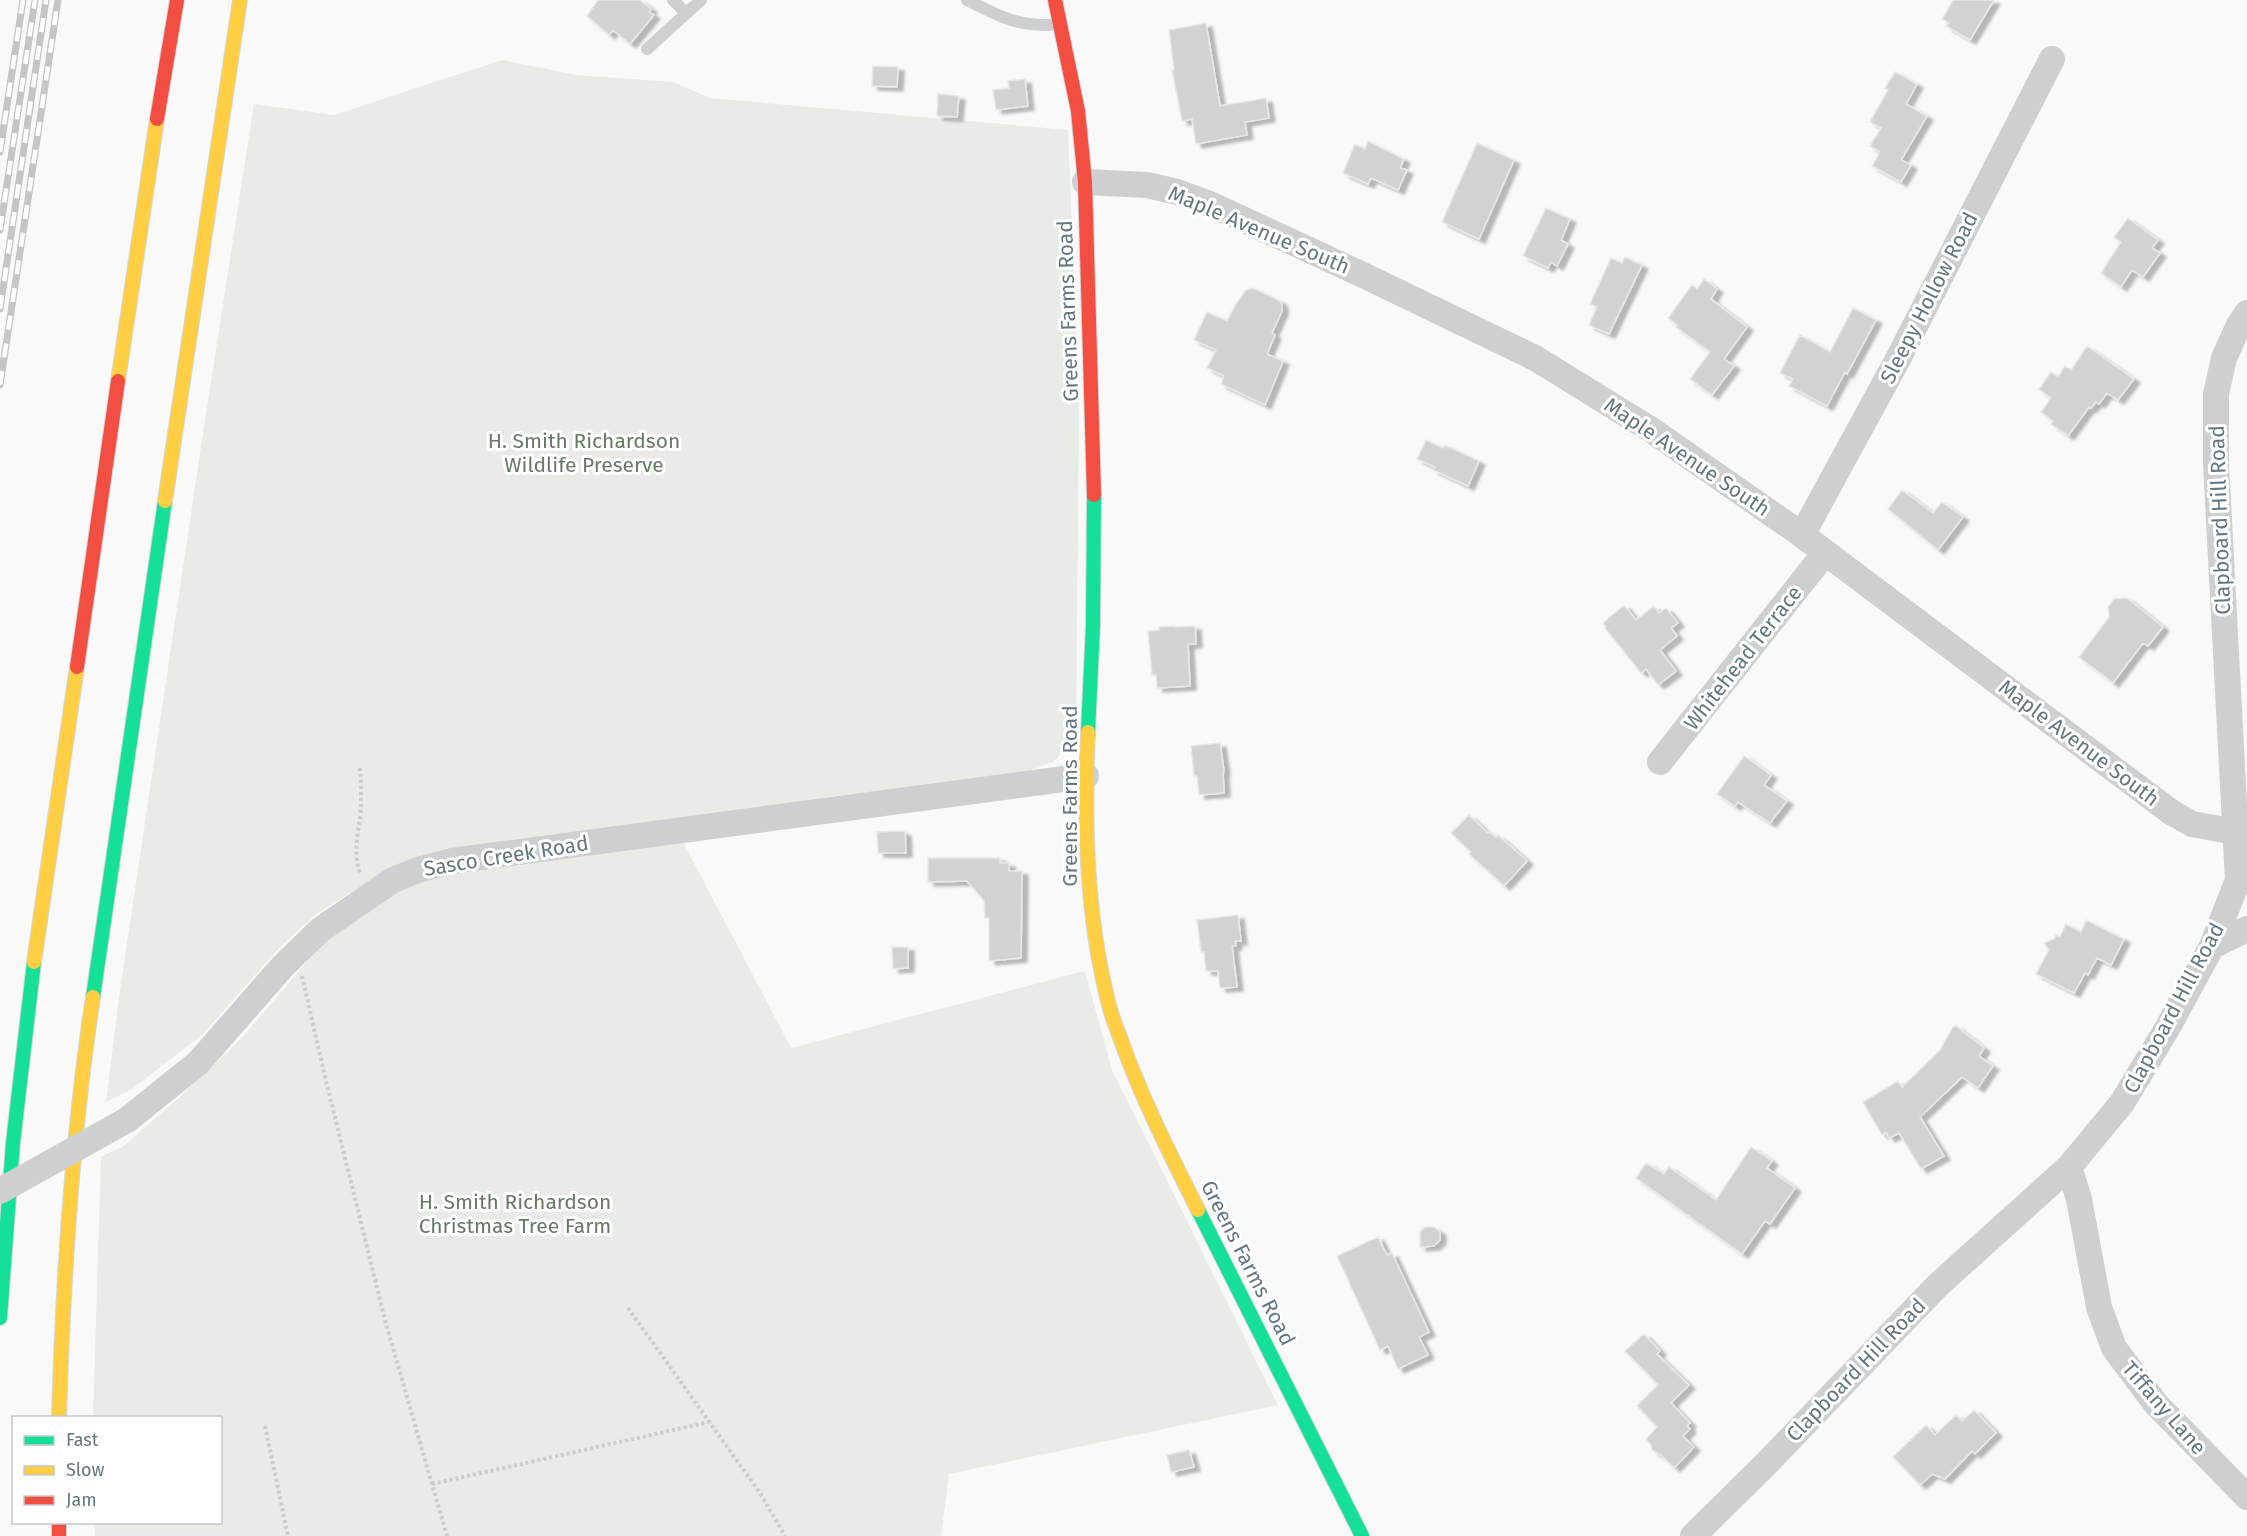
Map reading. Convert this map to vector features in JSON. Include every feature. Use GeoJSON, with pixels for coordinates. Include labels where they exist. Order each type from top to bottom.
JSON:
{"type":"FeatureCollection","features":[{"type":"Feature","properties":{"kind":"main road"},"geometry":{"type":"LineString","coordinates":[[0,1318],[10,1160],[26,1024],[177,0]]}},
{"type":"Feature","properties":{"kind":"main road"},"geometry":{"type":"LineString","coordinates":[[59,1416],[71,1192],[90,1010],[212,175],[240,0]]}},
{"type":"Feature","properties":{"kind":"main road","name":"Greens Farms Road"},"geometry":{"type":"LineString","coordinates":[[1055,0],[1078,111],[1085,182],[1094,480],[1093,625],[1086,776],[1088,860],[1094,931],[1109,1006],[1131,1067],[1168,1150],[1362,1536]]}},
{"type":"Feature","properties":{"kind":"street","name":"Sleepy Hollow Road"},"geometry":{"type":"LineString","coordinates":[[1802,535],[1898,360],[2052,59]]}},
{"type":"Feature","properties":{"kind":"street","name":"Maple Avenue South"},"geometry":{"type":"LineString","coordinates":[[1085,182],[1146,184],[1178,192],[1282,237],[1535,358],[1650,429],[1802,535],[2171,812],[2192,825],[2236,832]]}},
{"type":"Feature","properties":{"kind":"street","name":"Clapboard Hill Road"},"geometry":{"type":"LineString","coordinates":[[1694,1536],[1938,1285],[2069,1167],[2122,1103],[2168,1027],[2212,946],[2243,882],[2236,832],[2216,464],[2216,394],[2224,358],[2247,313]]}},
{"type":"Feature","properties":{"kind":"street","name":"Whitehead Terrace"},"geometry":{"type":"LineString","coordinates":[[1660,762],[1825,553]]}},
{"type":"Feature","properties":{"kind":"street","name":"Sasco Creek Road"},"geometry":{"type":"LineString","coordinates":[[0,1191],[127,1120],[198,1064],[297,952],[320,930],[393,880],[418,870],[452,861],[1086,776]]}},
{"type":"Feature","properties":{"kind":"street"},"geometry":{"type":"LineString","coordinates":[[2212,946],[2247,929]]}},
{"type":"Feature","properties":{"kind":"street","name":"Tiffany Lane"},"geometry":{"type":"LineString","coordinates":[[2069,1167],[2079,1199],[2099,1307],[2114,1348],[2156,1404],[2247,1497]]}},
{"type":"Feature","properties":{"kind":"lane"},"geometry":{"type":"LineString","coordinates":[[673,0],[686,13]]}},
{"type":"Feature","properties":{"kind":"lane"},"geometry":{"type":"LineString","coordinates":[[647,49],[701,0]]}},
{"type":"Feature","properties":{"kind":"lane"},"geometry":{"type":"LineString","coordinates":[[967,0],[1001,18],[1016,23],[1045,26],[1060,23]]}},
{"type":"Feature","properties":{"kind":"path"},"geometry":{"type":"LineString","coordinates":[[360,768],[361,807],[356,851],[357,866],[372,894]]}},
{"type":"Feature","properties":{"kind":"path"},"geometry":{"type":"LineString","coordinates":[[297,952],[383,1312],[447,1536]]}},
{"type":"Feature","properties":{"kind":"path"},"geometry":{"type":"LineString","coordinates":[[628,1308],[760,1493],[785,1536]]}},
{"type":"Feature","properties":{"kind":"path"},"geometry":{"type":"LineString","coordinates":[[432,1484],[709,1422]]}},
{"type":"Feature","properties":{"kind":"path"},"geometry":{"type":"LineString","coordinates":[[265,1426],[288,1536]]}},
{"type":"Feature","properties":{"kind":"green space","name":"H. Smith Richardson Wildlife Preserve"},"geometry":{"type":"Polygon","coordinates":[[[502,60],[576,75],[673,82],[710,98],[1068,130],[1079,396],[1076,739],[1053,762],[1023,773],[983,780],[836,796],[386,871],[319,912],[280,947],[203,1034],[132,1089],[106,1102],[120,990],[254,104],[334,115],[502,60]]]}},
{"type":"Feature","properties":{"kind":"green space","name":"H. Smith Richardson Christmas Tree Farm"},"geometry":{"type":"Polygon","coordinates":[[[683,842],[791,1048],[1085,971],[1112,1070],[1278,1405],[949,1474],[941,1536],[95,1536],[94,1524],[222,1524],[222,1416],[93,1416],[101,1157],[124,1146],[242,1038],[320,946],[348,921],[401,888],[432,874],[683,842]]]}},
{"type":"Feature","properties":{"kind":"building"},"geometry":{"type":"Polygon","coordinates":[[[598,0],[640,0],[651,9],[649,12],[654,15],[630,44],[613,30],[609,35],[587,16],[598,0]]]}},
{"type":"Feature","properties":{"kind":"building"},"geometry":{"type":"Polygon","coordinates":[[[1953,0],[1994,0],[1970,40],[1946,26],[1949,23],[1942,19],[1953,0]]]}},
{"type":"Feature","properties":{"kind":"building"},"geometry":{"type":"Polygon","coordinates":[[[1206,23],[1220,106],[1266,98],[1269,118],[1245,122],[1247,135],[1196,144],[1192,119],[1182,121],[1172,70],[1174,70],[1169,30],[1206,23]]]}},
{"type":"Feature","properties":{"kind":"building"},"geometry":{"type":"Polygon","coordinates":[[[873,66],[898,67],[897,87],[872,86],[873,66]]]}},
{"type":"Feature","properties":{"kind":"building"},"geometry":{"type":"Polygon","coordinates":[[[1895,72],[1917,84],[1906,104],[1927,116],[1901,160],[1911,165],[1901,182],[1872,166],[1880,152],[1870,146],[1881,128],[1870,122],[1895,72]]]}},
{"type":"Feature","properties":{"kind":"building"},"geometry":{"type":"Polygon","coordinates":[[[1025,79],[1028,106],[996,110],[993,90],[1009,88],[1008,81],[1025,79]]]}},
{"type":"Feature","properties":{"kind":"building"},"geometry":{"type":"Polygon","coordinates":[[[938,94],[959,96],[957,117],[937,116],[938,94]]]}},
{"type":"Feature","properties":{"kind":"building"},"geometry":{"type":"Polygon","coordinates":[[[1368,141],[1404,159],[1400,168],[1407,170],[1398,190],[1371,178],[1368,184],[1343,173],[1355,144],[1365,149],[1368,141]]]}},
{"type":"Feature","properties":{"kind":"building"},"geometry":{"type":"Polygon","coordinates":[[[1477,143],[1514,160],[1479,239],[1442,222],[1477,143]]]}},
{"type":"Feature","properties":{"kind":"building"},"geometry":{"type":"Polygon","coordinates":[[[1546,208],[1570,219],[1561,240],[1568,244],[1557,266],[1551,262],[1548,268],[1523,256],[1546,208]]]}},
{"type":"Feature","properties":{"kind":"building"},"geometry":{"type":"Polygon","coordinates":[[[2128,218],[2158,240],[2152,248],[2160,253],[2143,277],[2132,270],[2121,287],[2101,273],[2121,242],[2114,237],[2128,218]]]}},
{"type":"Feature","properties":{"kind":"building"},"geometry":{"type":"Polygon","coordinates":[[[1625,257],[1642,265],[1609,334],[1589,325],[1597,307],[1590,304],[1611,258],[1622,263],[1625,257]]]}},
{"type":"Feature","properties":{"kind":"building"},"geometry":{"type":"Polygon","coordinates":[[[1704,279],[1717,289],[1711,299],[1747,327],[1724,359],[1734,366],[1712,395],[1690,379],[1710,352],[1676,327],[1677,325],[1668,318],[1692,285],[1697,289],[1704,279]]]}},
{"type":"Feature","properties":{"kind":"building"},"geometry":{"type":"Polygon","coordinates":[[[1253,288],[1280,301],[1282,305],[1282,311],[1272,333],[1275,335],[1267,354],[1283,361],[1265,405],[1221,384],[1224,376],[1207,368],[1216,350],[1194,340],[1207,312],[1227,321],[1246,290],[1253,288]]]}},
{"type":"Feature","properties":{"kind":"building"},"geometry":{"type":"Polygon","coordinates":[[[1853,308],[1876,320],[1827,406],[1789,386],[1793,379],[1780,373],[1800,335],[1830,352],[1853,308]]]}},
{"type":"Feature","properties":{"kind":"building"},"geometry":{"type":"Polygon","coordinates":[[[2087,346],[2134,379],[2118,400],[2107,393],[2099,404],[2096,402],[2091,408],[2089,407],[2068,436],[2051,424],[2053,421],[2041,412],[2051,398],[2039,389],[2051,372],[2058,377],[2065,366],[2071,370],[2087,346]]]}},
{"type":"Feature","properties":{"kind":"building"},"geometry":{"type":"Polygon","coordinates":[[[1426,440],[1443,448],[1445,445],[1479,461],[1468,486],[1433,470],[1435,467],[1417,459],[1426,440]]]}},
{"type":"Feature","properties":{"kind":"building"},"geometry":{"type":"Polygon","coordinates":[[[1902,490],[1933,513],[1942,502],[1963,517],[1938,550],[1888,509],[1902,490]]]}},
{"type":"Feature","properties":{"kind":"building"},"geometry":{"type":"Polygon","coordinates":[[[2127,598],[2163,627],[2148,646],[2143,643],[2113,683],[2079,657],[2109,617],[2108,607],[2114,599],[2127,598]]]}},
{"type":"Feature","properties":{"kind":"building"},"geometry":{"type":"Polygon","coordinates":[[[1624,605],[1636,620],[1654,606],[1659,613],[1666,608],[1678,623],[1671,628],[1677,636],[1660,650],[1676,671],[1658,685],[1646,669],[1641,673],[1605,628],[1603,623],[1624,605]]]}},
{"type":"Feature","properties":{"kind":"building"},"geometry":{"type":"Polygon","coordinates":[[[1195,626],[1196,644],[1188,644],[1190,686],[1157,688],[1156,675],[1152,675],[1148,631],[1159,630],[1159,627],[1195,626]]]}},
{"type":"Feature","properties":{"kind":"building"},"geometry":{"type":"Polygon","coordinates":[[[1220,743],[1224,793],[1199,795],[1197,776],[1194,776],[1191,746],[1220,743]]]}},
{"type":"Feature","properties":{"kind":"building"},"geometry":{"type":"Polygon","coordinates":[[[1744,756],[1771,775],[1764,785],[1787,801],[1770,823],[1738,802],[1735,806],[1717,794],[1744,756]]]}},
{"type":"Feature","properties":{"kind":"building"},"geometry":{"type":"Polygon","coordinates":[[[1469,815],[1488,833],[1496,837],[1498,835],[1527,861],[1504,886],[1469,854],[1471,852],[1451,833],[1469,815]]]}},
{"type":"Feature","properties":{"kind":"building"},"geometry":{"type":"Polygon","coordinates":[[[877,832],[905,832],[906,853],[878,853],[877,832]]]}},
{"type":"Feature","properties":{"kind":"building"},"geometry":{"type":"Polygon","coordinates":[[[928,858],[1000,858],[1000,863],[1009,863],[1009,871],[1022,871],[1021,958],[989,961],[989,918],[985,918],[984,901],[967,881],[928,882],[928,858]]]}},
{"type":"Feature","properties":{"kind":"building"},"geometry":{"type":"Polygon","coordinates":[[[1238,915],[1241,941],[1235,941],[1236,946],[1232,946],[1237,987],[1220,988],[1218,971],[1206,971],[1197,920],[1238,915]]]}},
{"type":"Feature","properties":{"kind":"building"},"geometry":{"type":"Polygon","coordinates":[[[2086,920],[2124,939],[2111,965],[2097,958],[2088,975],[2085,973],[2074,993],[2036,974],[2049,950],[2044,943],[2054,939],[2056,935],[2060,937],[2066,924],[2081,932],[2086,920]]]}},
{"type":"Feature","properties":{"kind":"building"},"geometry":{"type":"Polygon","coordinates":[[[892,947],[908,947],[908,968],[893,969],[892,947]]]}},
{"type":"Feature","properties":{"kind":"building"},"geometry":{"type":"Polygon","coordinates":[[[1956,1026],[1984,1048],[1979,1056],[1993,1066],[1978,1088],[1962,1077],[1920,1117],[1944,1156],[1921,1169],[1899,1133],[1889,1138],[1886,1132],[1882,1135],[1863,1102],[1898,1081],[1902,1087],[1940,1050],[1953,1027],[1956,1026]]]}},
{"type":"Feature","properties":{"kind":"building"},"geometry":{"type":"Polygon","coordinates":[[[1751,1147],[1772,1161],[1767,1168],[1795,1188],[1770,1224],[1765,1221],[1742,1254],[1636,1178],[1646,1163],[1664,1174],[1669,1167],[1716,1200],[1751,1147]]]}},
{"type":"Feature","properties":{"kind":"building"},"geometry":{"type":"Polygon","coordinates":[[[1425,1227],[1434,1227],[1440,1232],[1440,1240],[1434,1246],[1420,1247],[1420,1232],[1425,1227]]]}},
{"type":"Feature","properties":{"kind":"building"},"geometry":{"type":"Polygon","coordinates":[[[1378,1237],[1387,1255],[1392,1253],[1429,1332],[1419,1337],[1428,1355],[1398,1369],[1388,1346],[1380,1350],[1337,1256],[1378,1237]]]}},
{"type":"Feature","properties":{"kind":"building"},"geometry":{"type":"Polygon","coordinates":[[[1644,1334],[1660,1351],[1657,1354],[1689,1385],[1671,1403],[1690,1423],[1687,1426],[1690,1429],[1683,1436],[1694,1447],[1674,1468],[1661,1455],[1652,1450],[1646,1439],[1657,1427],[1637,1406],[1658,1385],[1625,1351],[1644,1334]]]}},
{"type":"Feature","properties":{"kind":"building"},"geometry":{"type":"Polygon","coordinates":[[[1974,1410],[1996,1433],[1975,1454],[1972,1451],[1945,1479],[1932,1474],[1920,1485],[1893,1457],[1926,1425],[1935,1435],[1956,1415],[1962,1421],[1974,1410]]]}},
{"type":"Feature","properties":{"kind":"building"},"geometry":{"type":"Polygon","coordinates":[[[1189,1450],[1194,1467],[1171,1472],[1167,1455],[1189,1450]]]}},
{"type":"Feature","properties":{"kind":"railway"},"geometry":{"type":"LineString","coordinates":[[0,152],[23,0]]}},
{"type":"Feature","properties":{"kind":"railway"},"geometry":{"type":"LineString","coordinates":[[0,230],[35,0]]}},
{"type":"Feature","properties":{"kind":"railway"},"geometry":{"type":"LineString","coordinates":[[0,309],[46,0]]}},
{"type":"Feature","properties":{"kind":"railway"},"geometry":{"type":"LineString","coordinates":[[0,385],[58,0]]}},
{"type":"Feature","properties":{"kind":"traffic: fast"},"geometry":{"type":"LineString","coordinates":[[1088,732],[1093,625],[1094,495]]}},
{"type":"Feature","properties":{"kind":"traffic: fast"},"geometry":{"type":"LineString","coordinates":[[93,997],[165,501]]}},
{"type":"Feature","properties":{"kind":"traffic: fast"},"geometry":{"type":"LineString","coordinates":[[0,1318],[13,1143],[34,962]]}},
{"type":"Feature","properties":{"kind":"traffic: fast"},"geometry":{"type":"LineString","coordinates":[[1198,1210],[1362,1536]]}},
{"type":"Feature","properties":{"kind":"traffic: slow"},"geometry":{"type":"LineString","coordinates":[[165,501],[240,0]]}},
{"type":"Feature","properties":{"kind":"traffic: slow"},"geometry":{"type":"LineString","coordinates":[[118,381],[157,119]]}},
{"type":"Feature","properties":{"kind":"traffic: slow"},"geometry":{"type":"LineString","coordinates":[[34,962],[77,667]]}},
{"type":"Feature","properties":{"kind":"traffic: slow"},"geometry":{"type":"LineString","coordinates":[[1088,732],[1086,801],[1088,869],[1101,971],[1113,1020],[1139,1086],[1198,1210]]}},
{"type":"Feature","properties":{"kind":"traffic: slow"},"geometry":{"type":"LineString","coordinates":[[59,1416],[70,1207],[79,1102],[93,997]]}},
{"type":"Feature","properties":{"kind":"traffic: jam"},"geometry":{"type":"LineString","coordinates":[[157,119],[177,0]]}},
{"type":"Feature","properties":{"kind":"traffic: jam"},"geometry":{"type":"LineString","coordinates":[[1055,0],[1078,111],[1085,182],[1094,495]]}},
{"type":"Feature","properties":{"kind":"traffic: jam"},"geometry":{"type":"LineString","coordinates":[[77,667],[118,381]]}},
{"type":"Feature","properties":{"kind":"traffic: jam"},"geometry":{"type":"LineString","coordinates":[[59,1524],[59,1536]]}}]}
